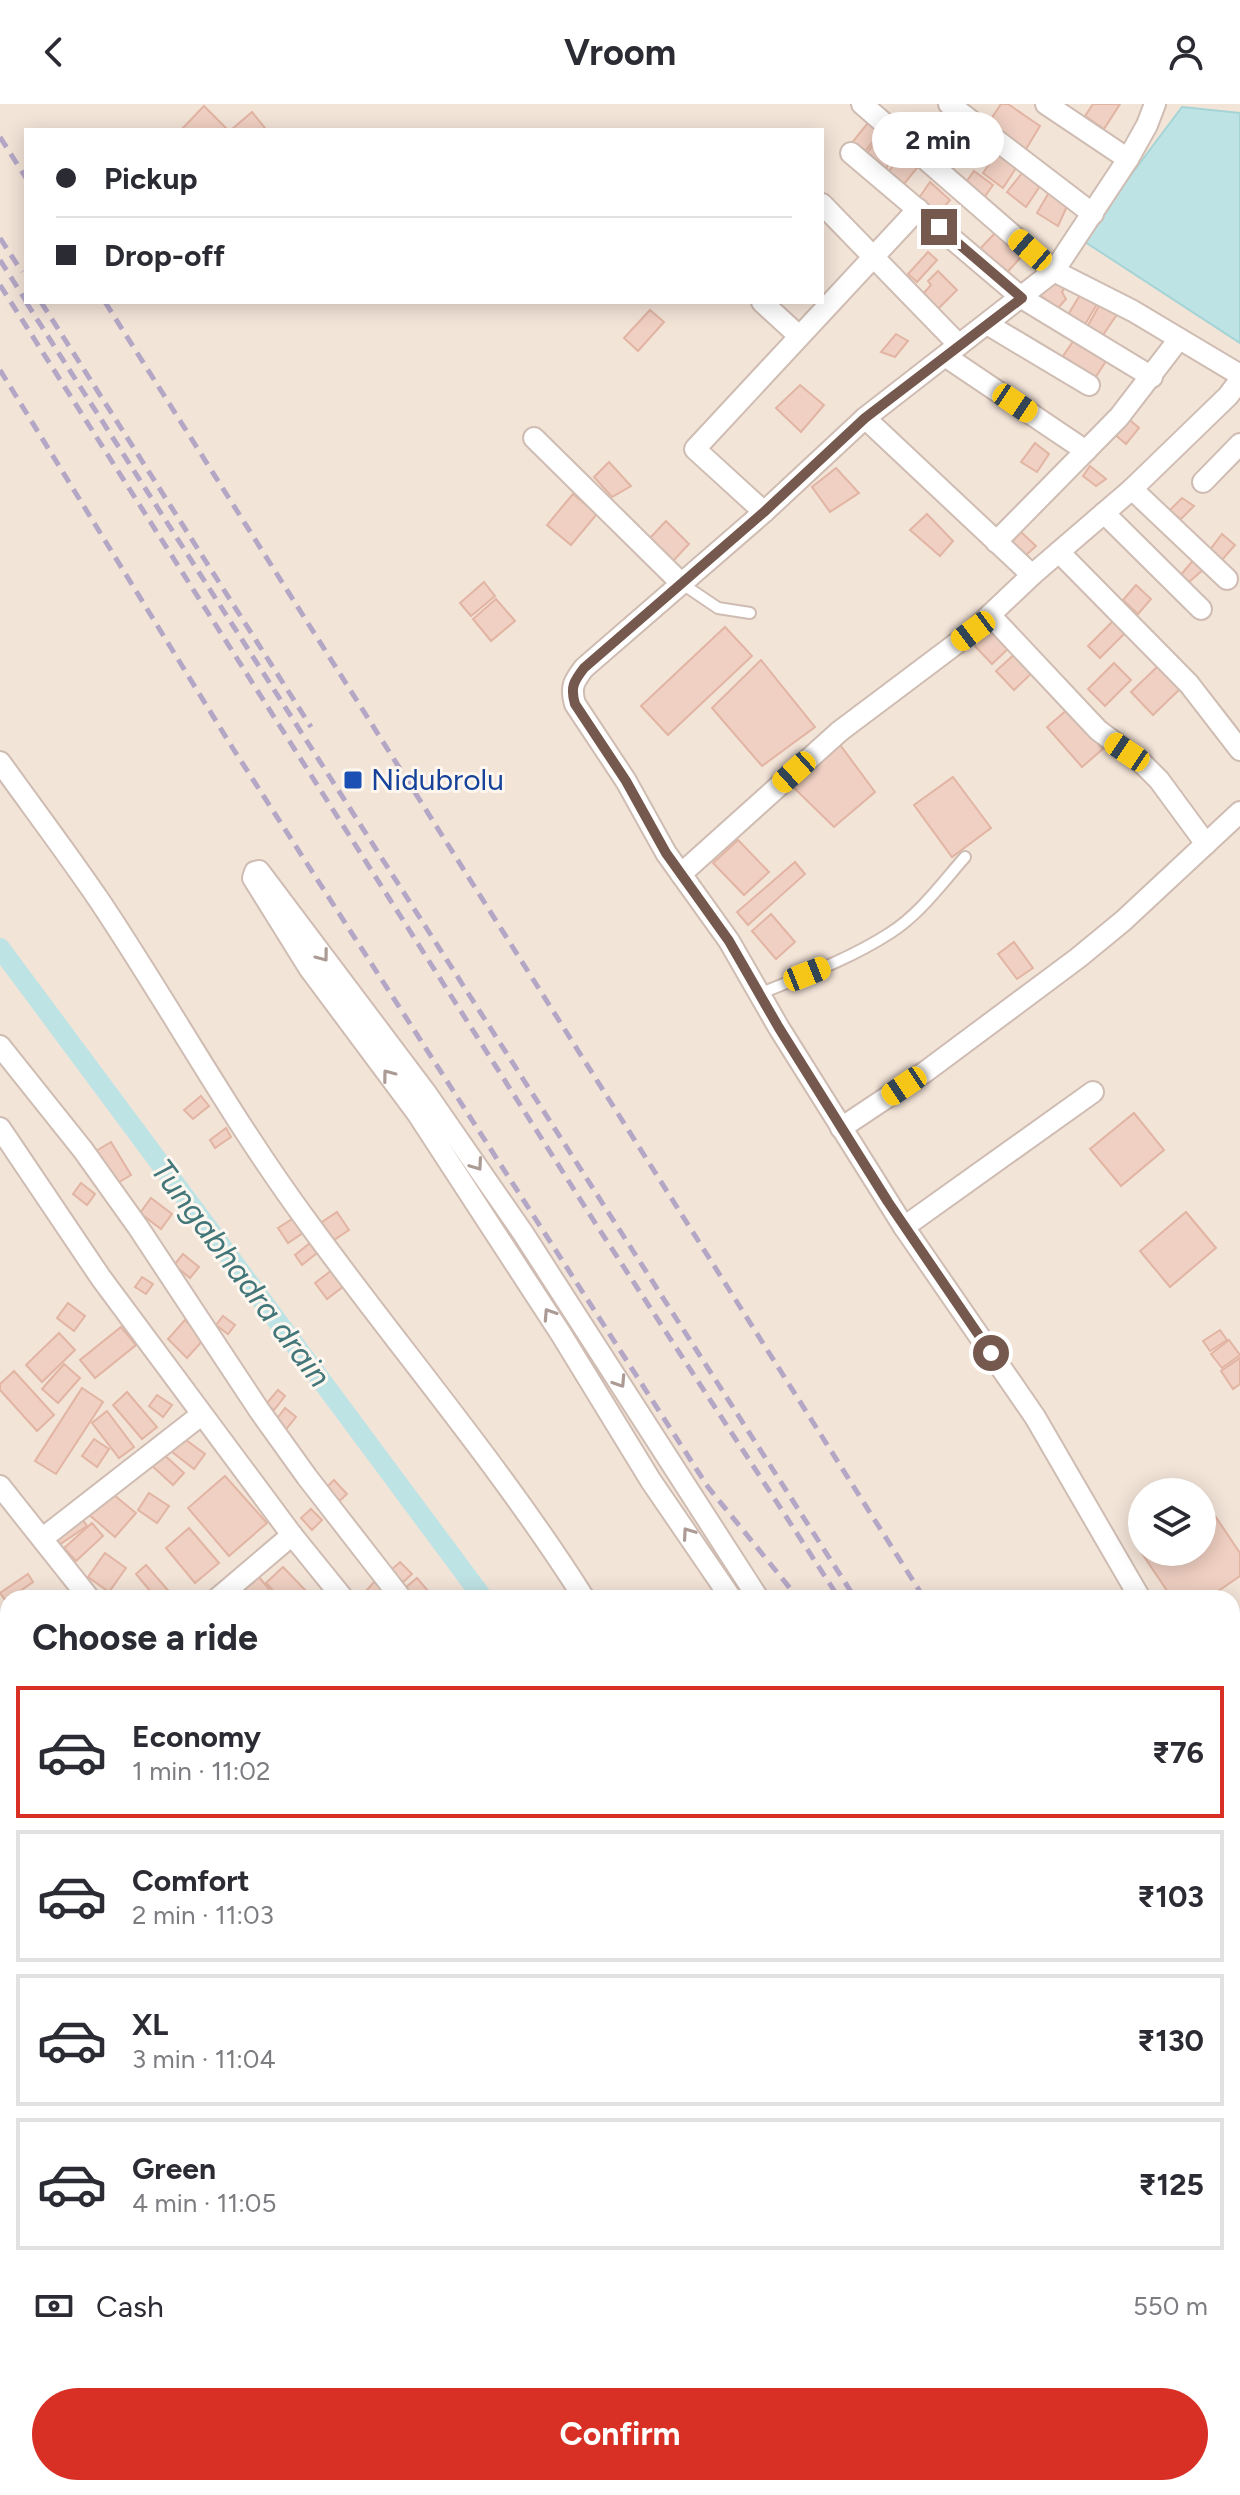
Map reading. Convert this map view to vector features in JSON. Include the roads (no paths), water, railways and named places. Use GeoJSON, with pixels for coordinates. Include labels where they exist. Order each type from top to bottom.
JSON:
{"type":"FeatureCollection","features":[{"type":"Feature","properties":{"kind":"street"},"geometry":{"type":"LineString","coordinates":[[681,874],[840,731],[973,631],[1032,575],[1132,489],[1228,396],[1240,377],[1133,311],[1054,271],[862,104]]}},
{"type":"Feature","properties":{"kind":"street"},"geometry":{"type":"LineString","coordinates":[[949,104],[1093,214]]}},
{"type":"Feature","properties":{"kind":"street"},"geometry":{"type":"LineString","coordinates":[[1046,104],[1128,159]]}},
{"type":"Feature","properties":{"kind":"street"},"geometry":{"type":"LineString","coordinates":[[1135,1590],[1035,1417],[904,1227],[729,941],[681,874],[626,781],[575,704],[571,691],[584,668],[764,512],[865,418],[1054,271],[1128,159],[1155,104]]}},
{"type":"Feature","properties":{"kind":"street"},"geometry":{"type":"LineString","coordinates":[[851,153],[1022,298],[1152,377]]}},
{"type":"Feature","properties":{"kind":"street"},"geometry":{"type":"LineString","coordinates":[[824,206],[872,256],[952,350],[1086,451]]}},
{"type":"Feature","properties":{"kind":"street"},"geometry":{"type":"LineString","coordinates":[[764,512],[695,449],[918,209]]}},
{"type":"Feature","properties":{"kind":"street"},"geometry":{"type":"LineString","coordinates":[[764,304],[799,336]]}},
{"type":"Feature","properties":{"kind":"street"},"geometry":{"type":"LineString","coordinates":[[987,324],[1089,385]]}},
{"type":"Feature","properties":{"kind":"street"},"geometry":{"type":"LineString","coordinates":[[996,542],[1086,451],[1152,377],[1179,339]]}},
{"type":"Feature","properties":{"kind":"street"},"geometry":{"type":"LineString","coordinates":[[865,418],[1032,575]]}},
{"type":"Feature","properties":{"kind":"street"},"geometry":{"type":"LineString","coordinates":[[534,438],[681,583]]}},
{"type":"Feature","properties":{"kind":"street"},"geometry":{"type":"LineString","coordinates":[[1203,482],[1240,444]]}},
{"type":"Feature","properties":{"kind":"street"},"geometry":{"type":"LineString","coordinates":[[1132,489],[1227,579]]}},
{"type":"Feature","properties":{"kind":"street"},"geometry":{"type":"LineString","coordinates":[[1104,513],[1201,609]]}},
{"type":"Feature","properties":{"kind":"street"},"geometry":{"type":"LineString","coordinates":[[1059,552],[1189,684],[1240,750]]}},
{"type":"Feature","properties":{"kind":"street"},"geometry":{"type":"LineString","coordinates":[[990,615],[1098,730],[1159,780],[1206,844]]}},
{"type":"Feature","properties":{"kind":"street"},"geometry":{"type":"LineString","coordinates":[[0,762],[98,899],[229,1106],[308,1223],[452,1410],[579,1590]]}},
{"type":"Feature","properties":{"kind":"street"},"geometry":{"type":"LineString","coordinates":[[841,1128],[925,1072],[1078,958],[1123,921],[1240,812]]}},
{"type":"Feature","properties":{"kind":"street"},"geometry":{"type":"LineString","coordinates":[[726,1590],[660,1493],[418,1098],[259,871],[255,872],[253,878],[309,968],[418,1098],[523,1233],[753,1590]]}},
{"type":"Feature","properties":{"kind":"street"},"geometry":{"type":"LineString","coordinates":[[0,1046],[83,1150],[259,1410],[395,1590]]}},
{"type":"Feature","properties":{"kind":"street"},"geometry":{"type":"LineString","coordinates":[[904,1227],[1093,1092]]}},
{"type":"Feature","properties":{"kind":"street"},"geometry":{"type":"LineString","coordinates":[[0,1128],[101,1278],[201,1415],[337,1590]]}},
{"type":"Feature","properties":{"kind":"street"},"geometry":{"type":"LineString","coordinates":[[573,1353],[594,1342]]}},
{"type":"Feature","properties":{"kind":"street"},"geometry":{"type":"LineString","coordinates":[[43,1538],[201,1415]]}},
{"type":"Feature","properties":{"kind":"street"},"geometry":{"type":"LineString","coordinates":[[660,1493],[683,1481]]}},
{"type":"Feature","properties":{"kind":"street"},"geometry":{"type":"LineString","coordinates":[[0,1486],[83,1590]]}},
{"type":"Feature","properties":{"kind":"street"},"geometry":{"type":"LineString","coordinates":[[232,1590],[292,1535]]}},
{"type":"Feature","properties":{"kind":"lane"},"geometry":{"type":"LineString","coordinates":[[681,583],[718,608],[750,613]]}},
{"type":"Feature","properties":{"kind":"lane"},"geometry":{"type":"LineString","coordinates":[[759,994],[831,964],[891,933],[918,911],[965,857]]}},
{"type":"Feature","properties":{"kind":"water"},"geometry":{"type":"Polygon","coordinates":[[[1182,107],[1240,113],[1240,343],[1082,240],[1182,107]]]}},
{"type":"Feature","properties":{"kind":"waterway","name":"Tungabhadra drain"},"geometry":{"type":"LineString","coordinates":[[0,948],[477,1590]]}},
{"type":"Feature","properties":{"kind":"railway"},"geometry":{"type":"LineString","coordinates":[[0,137],[24,175]]}},
{"type":"Feature","properties":{"kind":"railway"},"geometry":{"type":"LineString","coordinates":[[0,238],[22,272]]}},
{"type":"Feature","properties":{"kind":"railway"},"geometry":{"type":"LineString","coordinates":[[0,260],[24,298]]}},
{"type":"Feature","properties":{"kind":"railway"},"geometry":{"type":"LineString","coordinates":[[0,285],[599,1229],[834,1590]]}},
{"type":"Feature","properties":{"kind":"railway"},"geometry":{"type":"LineString","coordinates":[[27,304],[850,1590]]}},
{"type":"Feature","properties":{"kind":"railway"},"geometry":{"type":"LineString","coordinates":[[42,304],[311,727]]}},
{"type":"Feature","properties":{"kind":"railway"},"geometry":{"type":"LineString","coordinates":[[106,304],[919,1590]]}},
{"type":"Feature","properties":{"kind":"railway"},"geometry":{"type":"LineString","coordinates":[[0,370],[232,747],[708,1487],[792,1590]]}},
{"type":"Feature","properties":{"kind":"place","name":"Nidubrolu"},"geometry":{"type":"Point","coordinates":[353,780]}}]}
